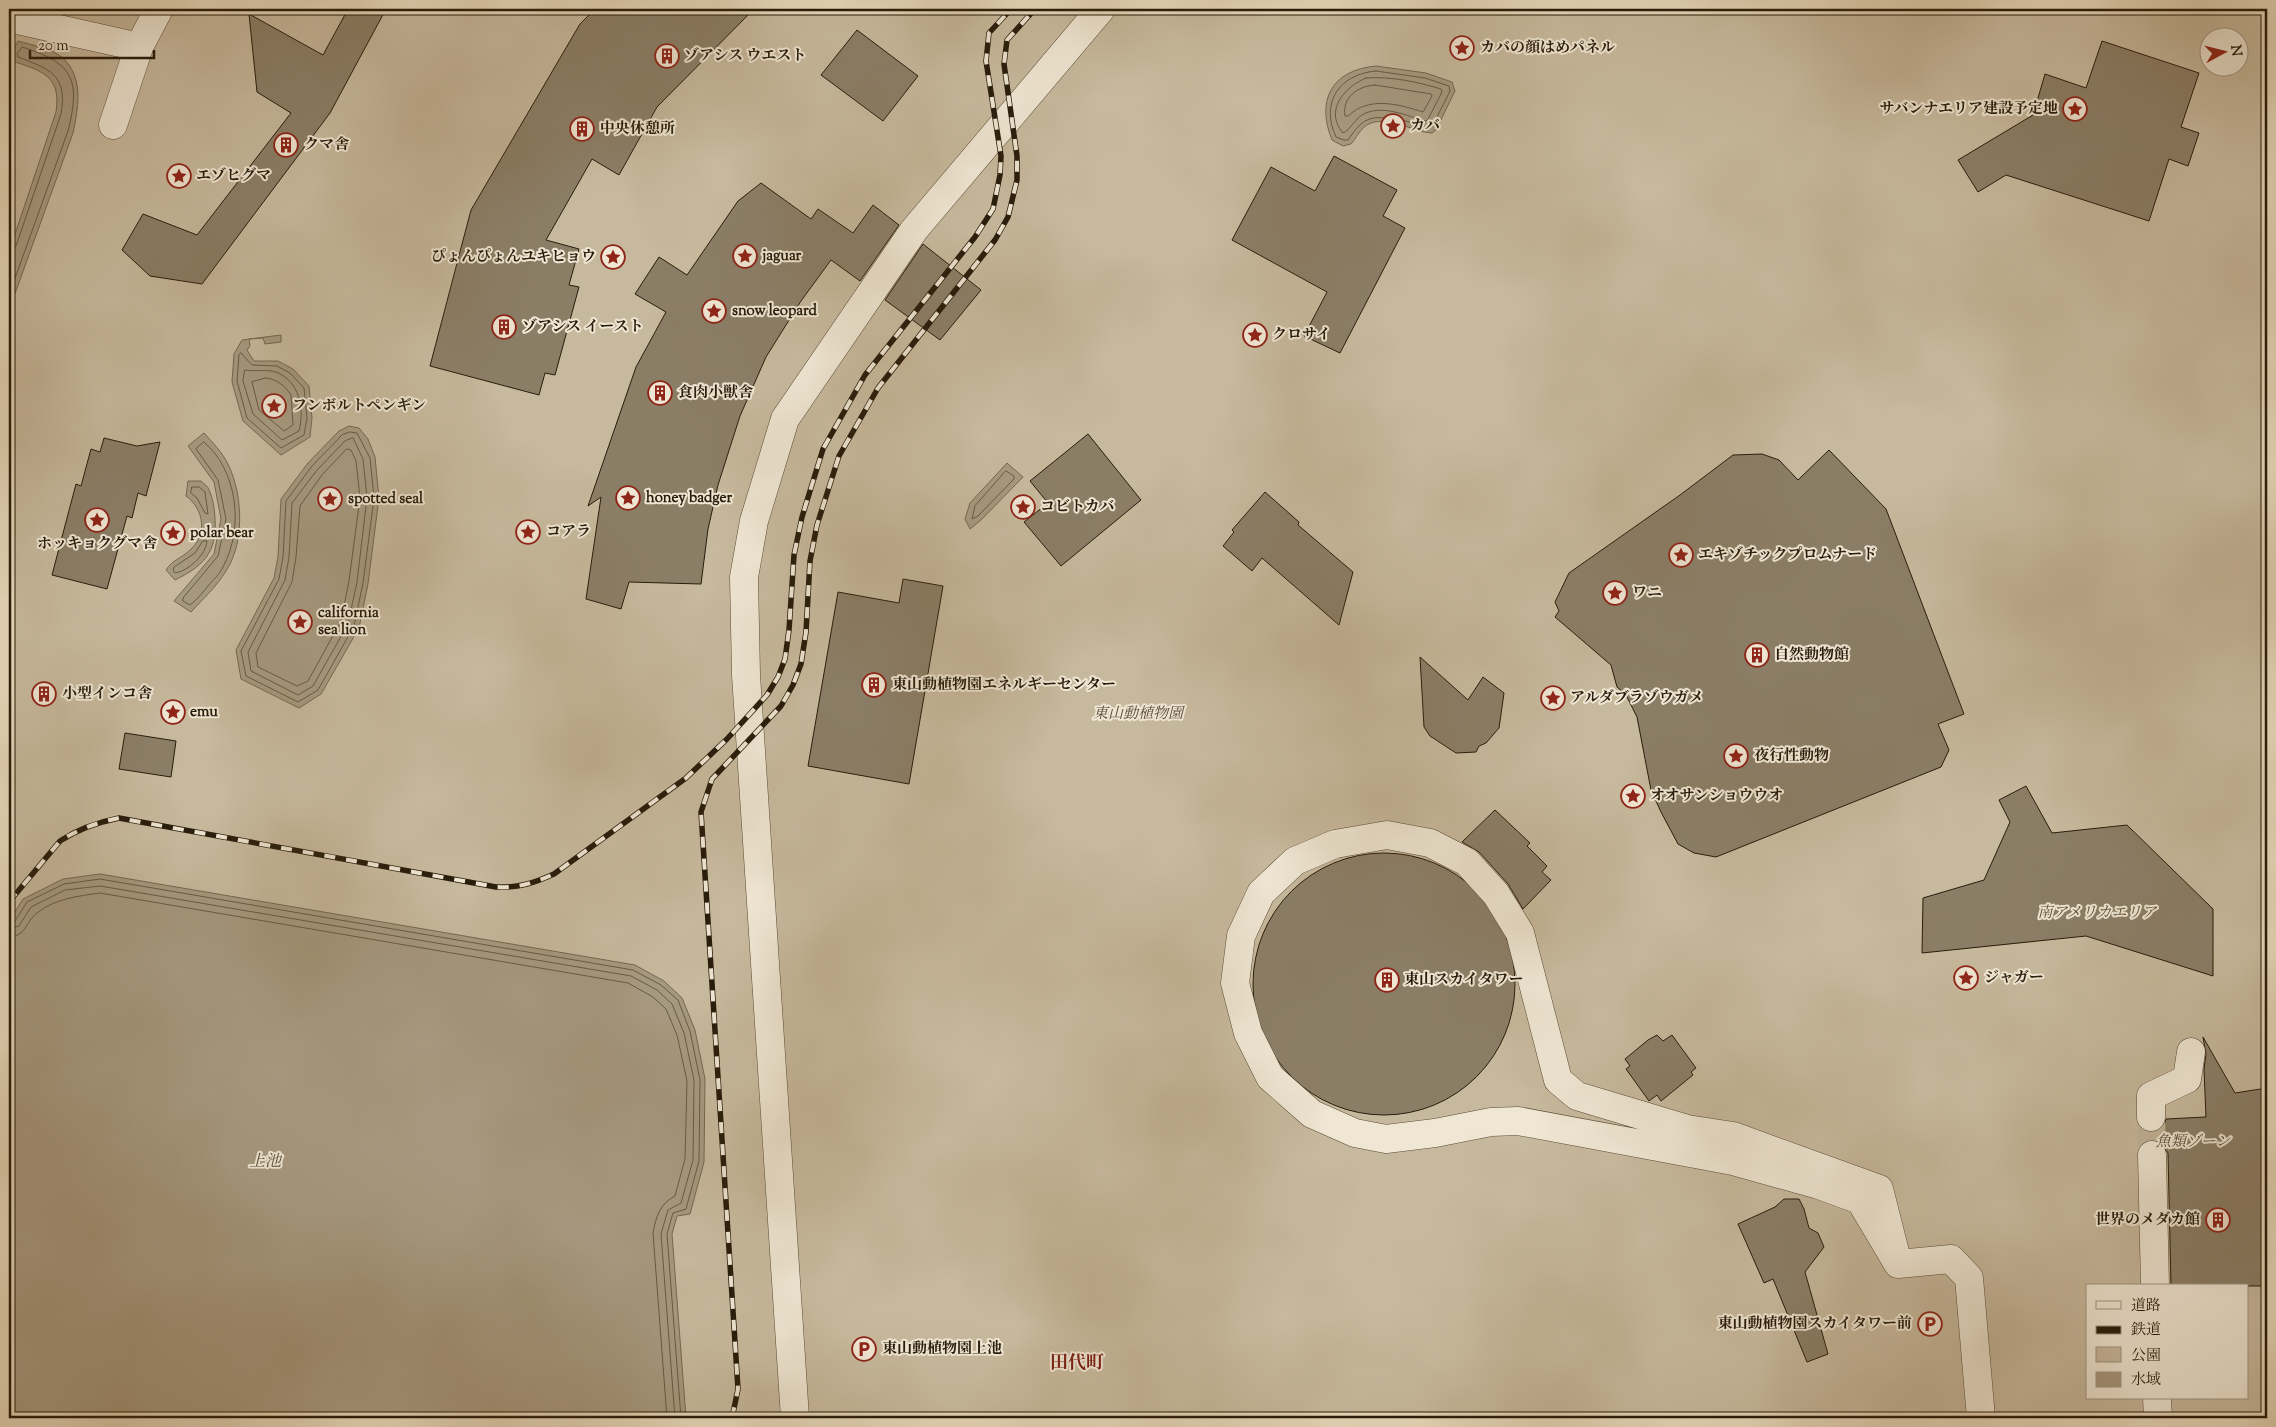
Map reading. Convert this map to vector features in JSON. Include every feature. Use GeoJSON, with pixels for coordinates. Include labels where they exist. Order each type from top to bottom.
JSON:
{"type":"FeatureCollection","features":[{"type":"Feature","properties":{"kind":"street"},"geometry":{"type":"LineString","coordinates":[[113,125],[139,47],[159,9]]}},
{"type":"Feature","properties":{"kind":"street"},"geometry":{"type":"LineString","coordinates":[[795,1418],[746,675],[744,577],[754,521],[786,419],[914,230],[1101,9]]}},
{"type":"Feature","properties":{"kind":"street"},"geometry":{"type":"LineString","coordinates":[[9,18],[139,47]]}},
{"type":"Feature","properties":{"kind":"street"},"geometry":{"type":"LineString","coordinates":[[1387,834],[1430,843],[1467,862],[1496,894],[1520,933],[1558,1080],[1577,1096],[1687,1129],[1733,1136],[1879,1189],[1898,1264],[1860,1200],[1819,1185],[1733,1161],[1518,1121],[1491,1122],[1435,1133],[1386,1139],[1354,1133],[1312,1114],[1270,1077],[1248,1033],[1235,983],[1241,936],[1261,893],[1295,861],[1335,844],[1387,834]]}},
{"type":"Feature","properties":{"kind":"street"},"geometry":{"type":"LineString","coordinates":[[2151,1117],[2151,1096],[2187,1079],[2191,1052]]}},
{"type":"Feature","properties":{"kind":"street"},"geometry":{"type":"LineString","coordinates":[[2152,1155],[2155,1284]]}},
{"type":"Feature","properties":{"kind":"street"},"geometry":{"type":"LineString","coordinates":[[1898,1264],[1951,1259],[1969,1278],[1981,1418]]}},
{"type":"Feature","properties":{"kind":"street"},"geometry":{"type":"LineString","coordinates":[[2158,1400],[2158,1418]]}},
{"type":"Feature","properties":{"kind":"green space","name":"東山動植物園"},"geometry":{"type":"Polygon","coordinates":[[[9,9],[2267,9],[2267,1418],[9,1418],[9,9]]]}},
{"type":"Feature","properties":{"kind":"water"},"geometry":{"type":"Polygon","coordinates":[[[18,41],[48,50],[64,59],[75,76],[78,104],[73,133],[9,310],[9,252],[56,112],[57,99],[52,81],[46,76],[30,67],[9,60],[18,41]]]}},
{"type":"Feature","properties":{"kind":"water"},"geometry":{"type":"Polygon","coordinates":[[[1376,66],[1426,73],[1452,82],[1455,91],[1436,130],[1432,133],[1424,132],[1379,121],[1370,123],[1363,128],[1351,144],[1343,146],[1332,140],[1327,126],[1326,113],[1327,101],[1331,90],[1338,81],[1348,74],[1376,66]]]}},
{"type":"Feature","properties":{"kind":"water"},"geometry":{"type":"Polygon","coordinates":[[[281,335],[281,342],[265,344],[263,338],[251,339],[281,335]]]}},
{"type":"Feature","properties":{"kind":"water"},"geometry":{"type":"Polygon","coordinates":[[[249,339],[250,346],[247,350],[254,361],[278,361],[293,369],[309,386],[312,418],[310,437],[281,455],[243,421],[232,382],[234,354],[242,340],[249,339]]]}},
{"type":"Feature","properties":{"kind":"water"},"geometry":{"type":"Polygon","coordinates":[[[349,426],[359,428],[368,439],[375,457],[379,498],[368,584],[359,628],[321,694],[299,708],[241,679],[236,650],[274,578],[278,557],[281,499],[308,463],[339,431],[349,426]]]}},
{"type":"Feature","properties":{"kind":"water"},"geometry":{"type":"Polygon","coordinates":[[[204,433],[222,454],[230,469],[238,498],[239,530],[237,545],[226,571],[191,612],[174,601],[214,554],[221,519],[214,482],[188,446],[204,433]]]}},
{"type":"Feature","properties":{"kind":"water"},"geometry":{"type":"Polygon","coordinates":[[[1007,463],[1023,477],[970,529],[965,519],[970,503],[1007,463]]]}},
{"type":"Feature","properties":{"kind":"water"},"geometry":{"type":"Polygon","coordinates":[[[188,481],[201,481],[207,486],[215,512],[214,538],[213,545],[204,560],[175,580],[166,570],[196,544],[201,530],[202,522],[197,508],[186,496],[188,481]]]}},
{"type":"Feature","properties":{"kind":"water","name":"上池"},"geometry":{"type":"Polygon","coordinates":[[[100,874],[635,965],[664,981],[682,998],[695,1030],[705,1079],[704,1162],[690,1214],[677,1216],[672,1234],[686,1418],[9,1418],[9,921],[23,899],[63,879],[100,874]]]}},
{"type":"Feature","properties":{"kind":"building","name":"クマ舎"},"geometry":{"type":"Polygon","coordinates":[[[348,9],[386,9],[330,113],[202,284],[150,276],[122,250],[143,214],[197,235],[291,113],[257,92],[249,14],[323,55],[348,9]]]}},
{"type":"Feature","properties":{"kind":"building"},"geometry":{"type":"Polygon","coordinates":[[[595,9],[754,9],[657,107],[619,175],[592,159],[546,240],[579,249],[569,285],[579,287],[555,375],[545,373],[539,395],[430,366],[471,210],[580,24],[595,9]]]}},
{"type":"Feature","properties":{"kind":"building"},"geometry":{"type":"Polygon","coordinates":[[[857,30],[918,76],[883,121],[821,75],[857,30]]]}},
{"type":"Feature","properties":{"kind":"building"},"geometry":{"type":"Polygon","coordinates":[[[2102,41],[2198,73],[2181,127],[2199,133],[2188,166],[2169,159],[2149,221],[2006,175],[1978,192],[1958,160],[2033,115],[2045,74],[2086,88],[2102,41]]]}},
{"type":"Feature","properties":{"kind":"building"},"geometry":{"type":"Polygon","coordinates":[[[1334,156],[1397,190],[1383,216],[1405,228],[1340,353],[1304,336],[1327,292],[1232,240],[1271,167],[1315,191],[1334,156]]]}},
{"type":"Feature","properties":{"kind":"building"},"geometry":{"type":"Polygon","coordinates":[[[761,183],[811,219],[818,209],[853,233],[873,205],[899,225],[860,281],[831,260],[801,301],[766,357],[740,416],[718,485],[708,529],[701,584],[629,582],[621,609],[586,599],[601,497],[588,506],[636,367],[666,312],[635,294],[659,257],[687,275],[738,201],[761,183]]]}},
{"type":"Feature","properties":{"kind":"building"},"geometry":{"type":"Polygon","coordinates":[[[923,244],[981,290],[940,340],[885,300],[923,244]]]}},
{"type":"Feature","properties":{"kind":"building"},"geometry":{"type":"Polygon","coordinates":[[[1088,434],[1141,500],[1061,566],[1024,522],[1048,503],[1030,481],[1088,434]]]}},
{"type":"Feature","properties":{"kind":"building"},"geometry":{"type":"Polygon","coordinates":[[[104,438],[137,446],[160,442],[146,496],[138,493],[132,518],[127,516],[107,589],[52,575],[76,484],[81,486],[91,449],[100,452],[104,438]]]}},
{"type":"Feature","properties":{"kind":"building","name":"自然動物館"},"geometry":{"type":"Polygon","coordinates":[[[1829,450],[1886,509],[1964,714],[1938,724],[1949,750],[1941,767],[1716,857],[1694,853],[1678,844],[1651,790],[1637,717],[1626,695],[1617,687],[1611,665],[1555,617],[1559,611],[1555,602],[1569,573],[1680,495],[1733,455],[1762,454],[1779,460],[1798,480],[1829,450]]]}},
{"type":"Feature","properties":{"kind":"building"},"geometry":{"type":"Polygon","coordinates":[[[1265,492],[1299,522],[1298,525],[1353,572],[1339,625],[1262,558],[1252,571],[1223,546],[1234,532],[1232,530],[1265,492]]]}},
{"type":"Feature","properties":{"kind":"building","name":"東山動植物園エネルギーセンター"},"geometry":{"type":"Polygon","coordinates":[[[903,579],[943,586],[909,784],[808,766],[838,592],[899,603],[903,579]]]}},
{"type":"Feature","properties":{"kind":"building"},"geometry":{"type":"Polygon","coordinates":[[[1420,657],[1468,700],[1483,677],[1504,693],[1499,728],[1486,743],[1479,746],[1476,752],[1456,753],[1430,736],[1424,727],[1420,657]]]}},
{"type":"Feature","properties":{"kind":"building"},"geometry":{"type":"Polygon","coordinates":[[[125,733],[176,741],[171,777],[119,769],[125,733]]]}},
{"type":"Feature","properties":{"kind":"building"},"geometry":{"type":"Polygon","coordinates":[[[2026,786],[2052,833],[2127,825],[2213,909],[2213,976],[2086,936],[1922,953],[1923,898],[1984,880],[2010,822],[1999,800],[2026,786]]]}},
{"type":"Feature","properties":{"kind":"building"},"geometry":{"type":"Polygon","coordinates":[[[1495,810],[1530,843],[1527,846],[1547,866],[1542,872],[1551,880],[1523,909],[1508,884],[1479,852],[1462,842],[1495,810]]]}},
{"type":"Feature","properties":{"kind":"building"},"geometry":{"type":"Polygon","coordinates":[[[1371,853],[1397,853],[1422,858],[1446,868],[1477,891],[1500,922],[1510,946],[1515,971],[1515,997],[1510,1022],[1500,1046],[1477,1077],[1446,1100],[1422,1110],[1397,1115],[1371,1115],[1346,1110],[1322,1100],[1301,1086],[1282,1067],[1268,1046],[1258,1022],[1253,997],[1253,971],[1258,946],[1268,922],[1282,901],[1301,882],[1322,868],[1346,858],[1371,853]]]}},
{"type":"Feature","properties":{"kind":"building"},"geometry":{"type":"Polygon","coordinates":[[[1657,1035],[1663,1041],[1672,1035],[1696,1068],[1691,1072],[1693,1075],[1661,1101],[1657,1095],[1649,1101],[1626,1069],[1630,1066],[1625,1059],[1657,1035]]]}},
{"type":"Feature","properties":{"kind":"building","name":"世界のメダカ館"},"geometry":{"type":"Polygon","coordinates":[[[2203,1037],[2235,1093],[2267,1088],[2267,1286],[2248,1286],[2248,1284],[2171,1284],[2168,1153],[2159,1141],[2151,1139],[2145,1141],[2144,1131],[2151,1133],[2158,1131],[2164,1125],[2166,1119],[2206,1117],[2204,1069],[2206,1054],[2203,1037]]]}},
{"type":"Feature","properties":{"kind":"building"},"geometry":{"type":"Polygon","coordinates":[[[1784,1199],[1799,1199],[1809,1228],[1818,1233],[1824,1247],[1805,1272],[1828,1354],[1807,1362],[1773,1279],[1764,1283],[1738,1224],[1775,1207],[1784,1199]]]}},
{"type":"Feature","properties":{"kind":"tunnel"},"geometry":{"type":"LineString","coordinates":[[2151,1117],[2152,1155]]}},
{"type":"Feature","properties":{"kind":"railway"},"geometry":{"type":"LineString","coordinates":[[9,902],[60,841],[89,826],[119,818],[496,887],[519,886],[554,874],[686,778],[727,739],[767,695],[778,677],[785,659],[789,630],[794,555],[802,517],[823,449],[865,375],[975,237],[993,209],[1000,175],[1001,156],[986,61],[989,33],[1011,9]]}},
{"type":"Feature","properties":{"kind":"railway"},"geometry":{"type":"LineString","coordinates":[[732,1418],[738,1389],[701,812],[712,779],[781,706],[793,685],[801,664],[806,632],[810,561],[817,525],[839,456],[878,388],[995,240],[1008,217],[1017,180],[1017,156],[1004,64],[1007,40],[1035,9]]}},
{"type":"Feature","properties":{"kind":"place","name":"カバの顔はめパネル"},"geometry":{"type":"Point","coordinates":[1462,48]}},
{"type":"Feature","properties":{"kind":"place","name":"ゾアシス ウエスト"},"geometry":{"type":"Point","coordinates":[667,56]}},
{"type":"Feature","properties":{"kind":"place","name":"サバンナエリア建設予定地"},"geometry":{"type":"Point","coordinates":[2075,109]}},
{"type":"Feature","properties":{"kind":"place","name":"カバ"},"geometry":{"type":"Point","coordinates":[1393,126]}},
{"type":"Feature","properties":{"kind":"place","name":"中央休憩所"},"geometry":{"type":"Point","coordinates":[582,129]}},
{"type":"Feature","properties":{"kind":"place","name":"クマ舎"},"geometry":{"type":"Point","coordinates":[286,145]}},
{"type":"Feature","properties":{"kind":"place","name":"エゾヒグマ"},"geometry":{"type":"Point","coordinates":[179,176]}},
{"type":"Feature","properties":{"kind":"place","name":"jaguar"},"geometry":{"type":"Point","coordinates":[745,256]}},
{"type":"Feature","properties":{"kind":"place","name":"ぴょんぴょんユキヒョウ"},"geometry":{"type":"Point","coordinates":[613,257]}},
{"type":"Feature","properties":{"kind":"place","name":"snow leopard"},"geometry":{"type":"Point","coordinates":[714,311]}},
{"type":"Feature","properties":{"kind":"place","name":"ゾアシス イースト"},"geometry":{"type":"Point","coordinates":[504,327]}},
{"type":"Feature","properties":{"kind":"place","name":"クロサイ"},"geometry":{"type":"Point","coordinates":[1255,335]}},
{"type":"Feature","properties":{"kind":"place","name":"食肉小獣舎"},"geometry":{"type":"Point","coordinates":[660,393]}},
{"type":"Feature","properties":{"kind":"place","name":"フンボルトペンギン"},"geometry":{"type":"Point","coordinates":[274,406]}},
{"type":"Feature","properties":{"kind":"place","name":"honey badger"},"geometry":{"type":"Point","coordinates":[628,498]}},
{"type":"Feature","properties":{"kind":"place","name":"spotted seal"},"geometry":{"type":"Point","coordinates":[330,499]}},
{"type":"Feature","properties":{"kind":"place","name":"コビトカバ"},"geometry":{"type":"Point","coordinates":[1023,507]}},
{"type":"Feature","properties":{"kind":"place","name":"ホッキョクグマ舎"},"geometry":{"type":"Point","coordinates":[97,520]}},
{"type":"Feature","properties":{"kind":"place","name":"コアラ"},"geometry":{"type":"Point","coordinates":[528,532]}},
{"type":"Feature","properties":{"kind":"place","name":"polar bear"},"geometry":{"type":"Point","coordinates":[173,533]}},
{"type":"Feature","properties":{"kind":"place","name":"エキゾチックプロムナード"},"geometry":{"type":"Point","coordinates":[1681,555]}},
{"type":"Feature","properties":{"kind":"place","name":"ワニ"},"geometry":{"type":"Point","coordinates":[1615,593]}},
{"type":"Feature","properties":{"kind":"place","name":"california sea lion"},"geometry":{"type":"Point","coordinates":[300,622]}},
{"type":"Feature","properties":{"kind":"place","name":"自然動物館"},"geometry":{"type":"Point","coordinates":[1757,655]}},
{"type":"Feature","properties":{"kind":"place","name":"東山動植物園エネルギーセンター"},"geometry":{"type":"Point","coordinates":[874,685]}},
{"type":"Feature","properties":{"kind":"place","name":"小型インコ舎"},"geometry":{"type":"Point","coordinates":[44,694]}},
{"type":"Feature","properties":{"kind":"place","name":"アルダブラゾウガメ"},"geometry":{"type":"Point","coordinates":[1553,698]}},
{"type":"Feature","properties":{"kind":"place","name":"emu"},"geometry":{"type":"Point","coordinates":[173,712]}},
{"type":"Feature","properties":{"kind":"place","name":"夜行性動物"},"geometry":{"type":"Point","coordinates":[1736,756]}},
{"type":"Feature","properties":{"kind":"place","name":"オオサンショウウオ"},"geometry":{"type":"Point","coordinates":[1633,796]}},
{"type":"Feature","properties":{"kind":"place","name":"ジャガー"},"geometry":{"type":"Point","coordinates":[1966,978]}},
{"type":"Feature","properties":{"kind":"place","name":"東山スカイタワー"},"geometry":{"type":"Point","coordinates":[1387,980]}},
{"type":"Feature","properties":{"kind":"place","name":"世界のメダカ館"},"geometry":{"type":"Point","coordinates":[2218,1220]}},
{"type":"Feature","properties":{"kind":"place","name":"東山動植物園スカイタワー前"},"geometry":{"type":"Point","coordinates":[1930,1324]}},
{"type":"Feature","properties":{"kind":"place","name":"東山動植物園上池"},"geometry":{"type":"Point","coordinates":[864,1349]}},
{"type":"Feature","properties":{"kind":"district","name":"田代町"},"geometry":{"type":"Point","coordinates":[1077,1364]}},
{"type":"Feature","properties":{"kind":"park label","name":"南アメリカエリア"},"geometry":{"type":"Point","coordinates":[2097,913]}},
{"type":"Feature","properties":{"kind":"park label","name":"魚類ゾーン"},"geometry":{"type":"Point","coordinates":[2193,1142]}}]}
